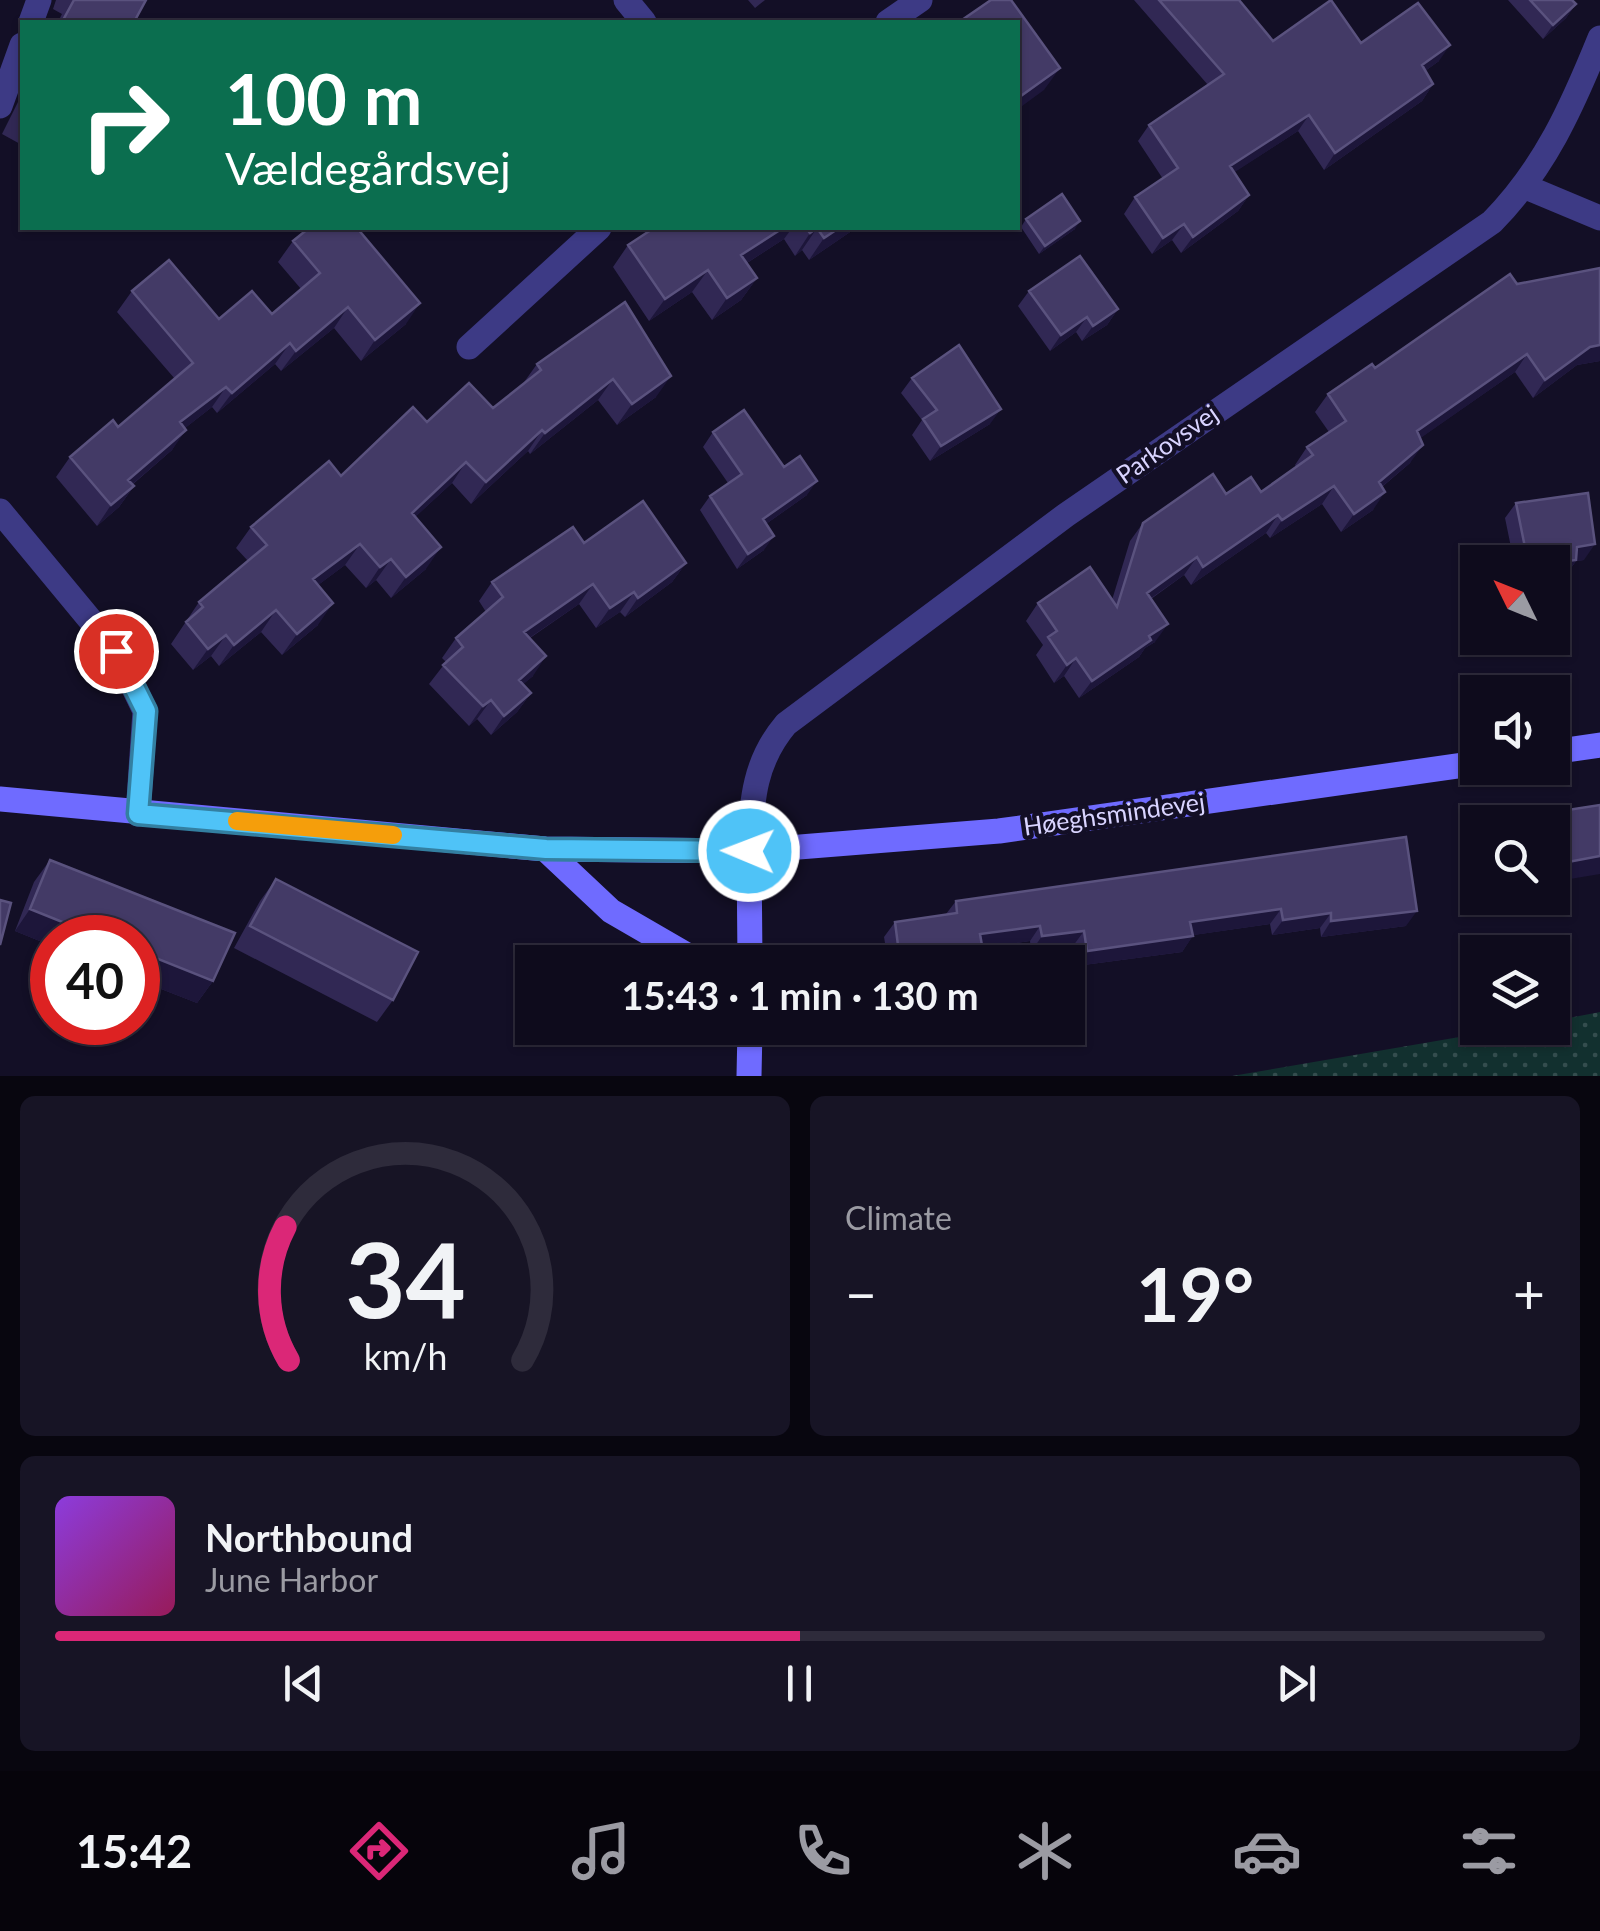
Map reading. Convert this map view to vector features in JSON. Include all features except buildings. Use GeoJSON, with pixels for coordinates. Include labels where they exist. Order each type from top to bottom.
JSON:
{"type":"FeatureCollection","features":[{"type":"Feature","properties":{"kind":"street"},"geometry":{"type":"LineString","coordinates":[[626,0],[642,20]]}},
{"type":"Feature","properties":{"kind":"street"},"geometry":{"type":"LineString","coordinates":[[891,20],[920,0]]}},
{"type":"Feature","properties":{"kind":"street","name":"Parkovsvej"},"geometry":{"type":"LineString","coordinates":[[749,851],[755,779],[766,748],[786,724],[1038,535],[1492,222],[1526,188],[1564,126],[1600,38]]}},
{"type":"Feature","properties":{"kind":"street"},"geometry":{"type":"LineString","coordinates":[[0,106],[20,51]]}},
{"type":"Feature","properties":{"kind":"street"},"geometry":{"type":"LineString","coordinates":[[1526,188],[1600,218]]}},
{"type":"Feature","properties":{"kind":"street"},"geometry":{"type":"LineString","coordinates":[[469,347],[597,230]]}},
{"type":"Feature","properties":{"kind":"street"},"geometry":{"type":"LineString","coordinates":[[0,511],[116,651],[146,711],[138,814]]}},
{"type":"Feature","properties":{"kind":"street"},"geometry":{"type":"LineString","coordinates":[[1570,750],[1600,746]]}},
{"type":"Feature","properties":{"kind":"street","name":"Høeghsmindevej"},"geometry":{"type":"LineString","coordinates":[[0,800],[546,849],[749,851],[998,830],[1460,766]]}},
{"type":"Feature","properties":{"kind":"street"},"geometry":{"type":"LineString","coordinates":[[546,849],[611,911],[670,945]]}},
{"type":"Feature","properties":{"kind":"street"},"geometry":{"type":"LineString","coordinates":[[749,851],[750,945]]}},
{"type":"Feature","properties":{"kind":"street"},"geometry":{"type":"LineString","coordinates":[[749,1076],[750,1045]]}},
{"type":"Feature","properties":{"kind":"green space"},"geometry":{"type":"Polygon","coordinates":[[[1600,1012],[1600,1076],[1232,1076],[1460,1037],[1460,1045],[1570,1045],[1570,1018],[1600,1012]]]}},
{"type":"Feature","properties":{"kind":"slow traffic"},"geometry":{"type":"LineString","coordinates":[[237,821],[393,835]]}},
{"type":"Feature","properties":{"kind":"route"},"geometry":{"type":"LineString","coordinates":[[116,651],[146,711],[138,814],[546,849],[749,851]]}}]}
